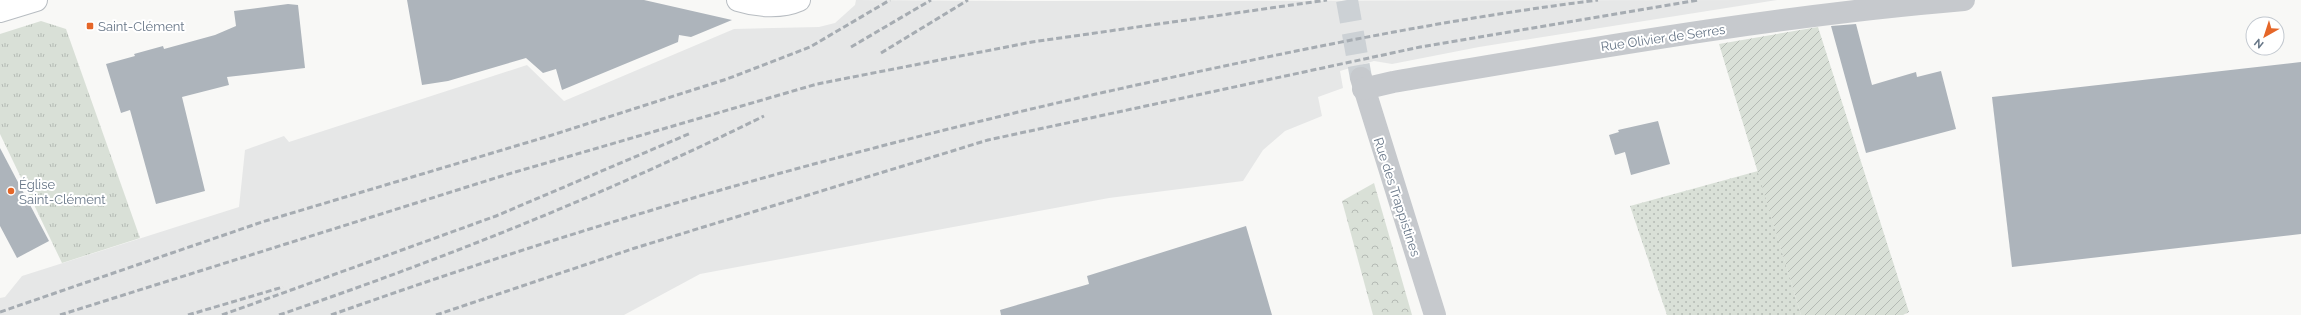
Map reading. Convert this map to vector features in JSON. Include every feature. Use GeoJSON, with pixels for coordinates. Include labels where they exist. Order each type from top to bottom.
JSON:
{"type":"FeatureCollection","features":[{"type":"Feature","properties":{"kind":"main road"},"geometry":{"type":"LineString","coordinates":[[0,10],[36,0]]}},
{"type":"Feature","properties":{"kind":"main road"},"geometry":{"type":"LineString","coordinates":[[738,0],[752,4],[789,4],[800,0]]}},
{"type":"Feature","properties":{"kind":"street","name":"Rue Olivier de Serres"},"geometry":{"type":"LineString","coordinates":[[1362,83],[1393,82],[1591,49],[1866,8],[1964,0]]}},
{"type":"Feature","properties":{"kind":"street","name":"Rue des Trappistines"},"geometry":{"type":"LineString","coordinates":[[1362,83],[1435,315]]}},
{"type":"Feature","properties":{"kind":"shaded area"},"geometry":{"type":"Polygon","coordinates":[[[856,0],[1777,0],[1479,47],[1392,64],[1374,61],[1340,71],[1343,88],[1318,97],[1322,116],[1285,131],[1263,150],[1243,181],[1109,198],[700,274],[624,315],[0,315],[0,298],[5,297],[22,276],[239,207],[245,150],[284,136],[289,142],[527,65],[564,101],[734,29],[819,27],[835,23],[855,5],[856,0]]]}},
{"type":"Feature","properties":{"kind":"green space"},"geometry":{"type":"Polygon","coordinates":[[[41,21],[66,29],[140,238],[62,263],[0,134],[0,34],[41,21]]]}},
{"type":"Feature","properties":{"kind":"green space"},"geometry":{"type":"Polygon","coordinates":[[[1818,27],[1909,312],[1903,315],[1801,315],[1719,44],[1818,27]]]}},
{"type":"Feature","properties":{"kind":"green space"},"geometry":{"type":"Polygon","coordinates":[[[1758,171],[1801,315],[1667,315],[1630,206],[1758,171]]]}},
{"type":"Feature","properties":{"kind":"green space"},"geometry":{"type":"Polygon","coordinates":[[[1374,183],[1412,315],[1373,315],[1342,201],[1374,183]]]}},
{"type":"Feature","properties":{"kind":"building"},"geometry":{"type":"Polygon","coordinates":[[[407,0],[644,0],[732,20],[691,37],[679,35],[678,42],[562,90],[556,69],[543,73],[526,58],[448,81],[422,85],[407,0]]]}},
{"type":"Feature","properties":{"kind":"building"},"geometry":{"type":"Polygon","coordinates":[[[288,4],[298,5],[305,68],[227,77],[229,85],[182,97],[205,191],[156,204],[130,110],[121,113],[106,64],[163,46],[164,49],[215,35],[236,26],[234,11],[288,4]]]}},
{"type":"Feature","properties":{"kind":"building"},"geometry":{"type":"Polygon","coordinates":[[[1856,24],[1872,85],[1916,72],[1917,77],[1941,71],[1956,129],[1866,153],[1831,26],[1856,24]]]}},
{"type":"Feature","properties":{"kind":"building"},"geometry":{"type":"Polygon","coordinates":[[[2301,62],[2301,234],[2012,267],[1992,97],[2301,62]]]}},
{"type":"Feature","properties":{"kind":"building"},"geometry":{"type":"Polygon","coordinates":[[[1658,121],[1670,164],[1631,175],[1625,152],[1615,155],[1609,135],[1619,132],[1618,130],[1658,121]]]}},
{"type":"Feature","properties":{"kind":"building","name":"Église Saint-Clément"},"geometry":{"type":"Polygon","coordinates":[[[0,148],[49,241],[17,258],[0,226],[0,148]]]}},
{"type":"Feature","properties":{"kind":"building"},"geometry":{"type":"Polygon","coordinates":[[[1246,226],[1272,315],[1001,315],[1000,310],[1089,284],[1087,276],[1246,226]]]}},
{"type":"Feature","properties":{"kind":"tunnel"},"geometry":{"type":"LineString","coordinates":[[1347,0],[1361,78]]}},
{"type":"Feature","properties":{"kind":"railway"},"geometry":{"type":"LineString","coordinates":[[0,312],[262,222],[549,136],[727,79],[810,47],[890,0]]}},
{"type":"Feature","properties":{"kind":"railway"},"geometry":{"type":"LineString","coordinates":[[851,47],[931,0]]}},
{"type":"Feature","properties":{"kind":"railway"},"geometry":{"type":"LineString","coordinates":[[881,53],[968,0]]}},
{"type":"Feature","properties":{"kind":"railway"},"geometry":{"type":"LineString","coordinates":[[60,315],[505,175],[817,84],[1032,42],[1327,0]]}},
{"type":"Feature","properties":{"kind":"railway"},"geometry":{"type":"LineString","coordinates":[[331,315],[431,280],[633,216],[735,186],[940,131],[1043,106],[1315,47],[1484,16],[1598,0]]}},
{"type":"Feature","properties":{"kind":"railway"},"geometry":{"type":"LineString","coordinates":[[436,315],[635,248],[988,140],[1420,47],[1698,0]]}},
{"type":"Feature","properties":{"kind":"railway"},"geometry":{"type":"LineString","coordinates":[[279,315],[403,271],[525,223],[645,172],[764,116]]}},
{"type":"Feature","properties":{"kind":"railway"},"geometry":{"type":"LineString","coordinates":[[222,315],[496,216],[691,133]]}},
{"type":"Feature","properties":{"kind":"railway"},"geometry":{"type":"LineString","coordinates":[[188,315],[283,287]]}},
{"type":"Feature","properties":{"kind":"place","name":"Saint-Clément"},"geometry":{"type":"Point","coordinates":[90,26]}},
{"type":"Feature","properties":{"kind":"place","name":"Église Saint-Clément"},"geometry":{"type":"Point","coordinates":[11,191]}}]}
